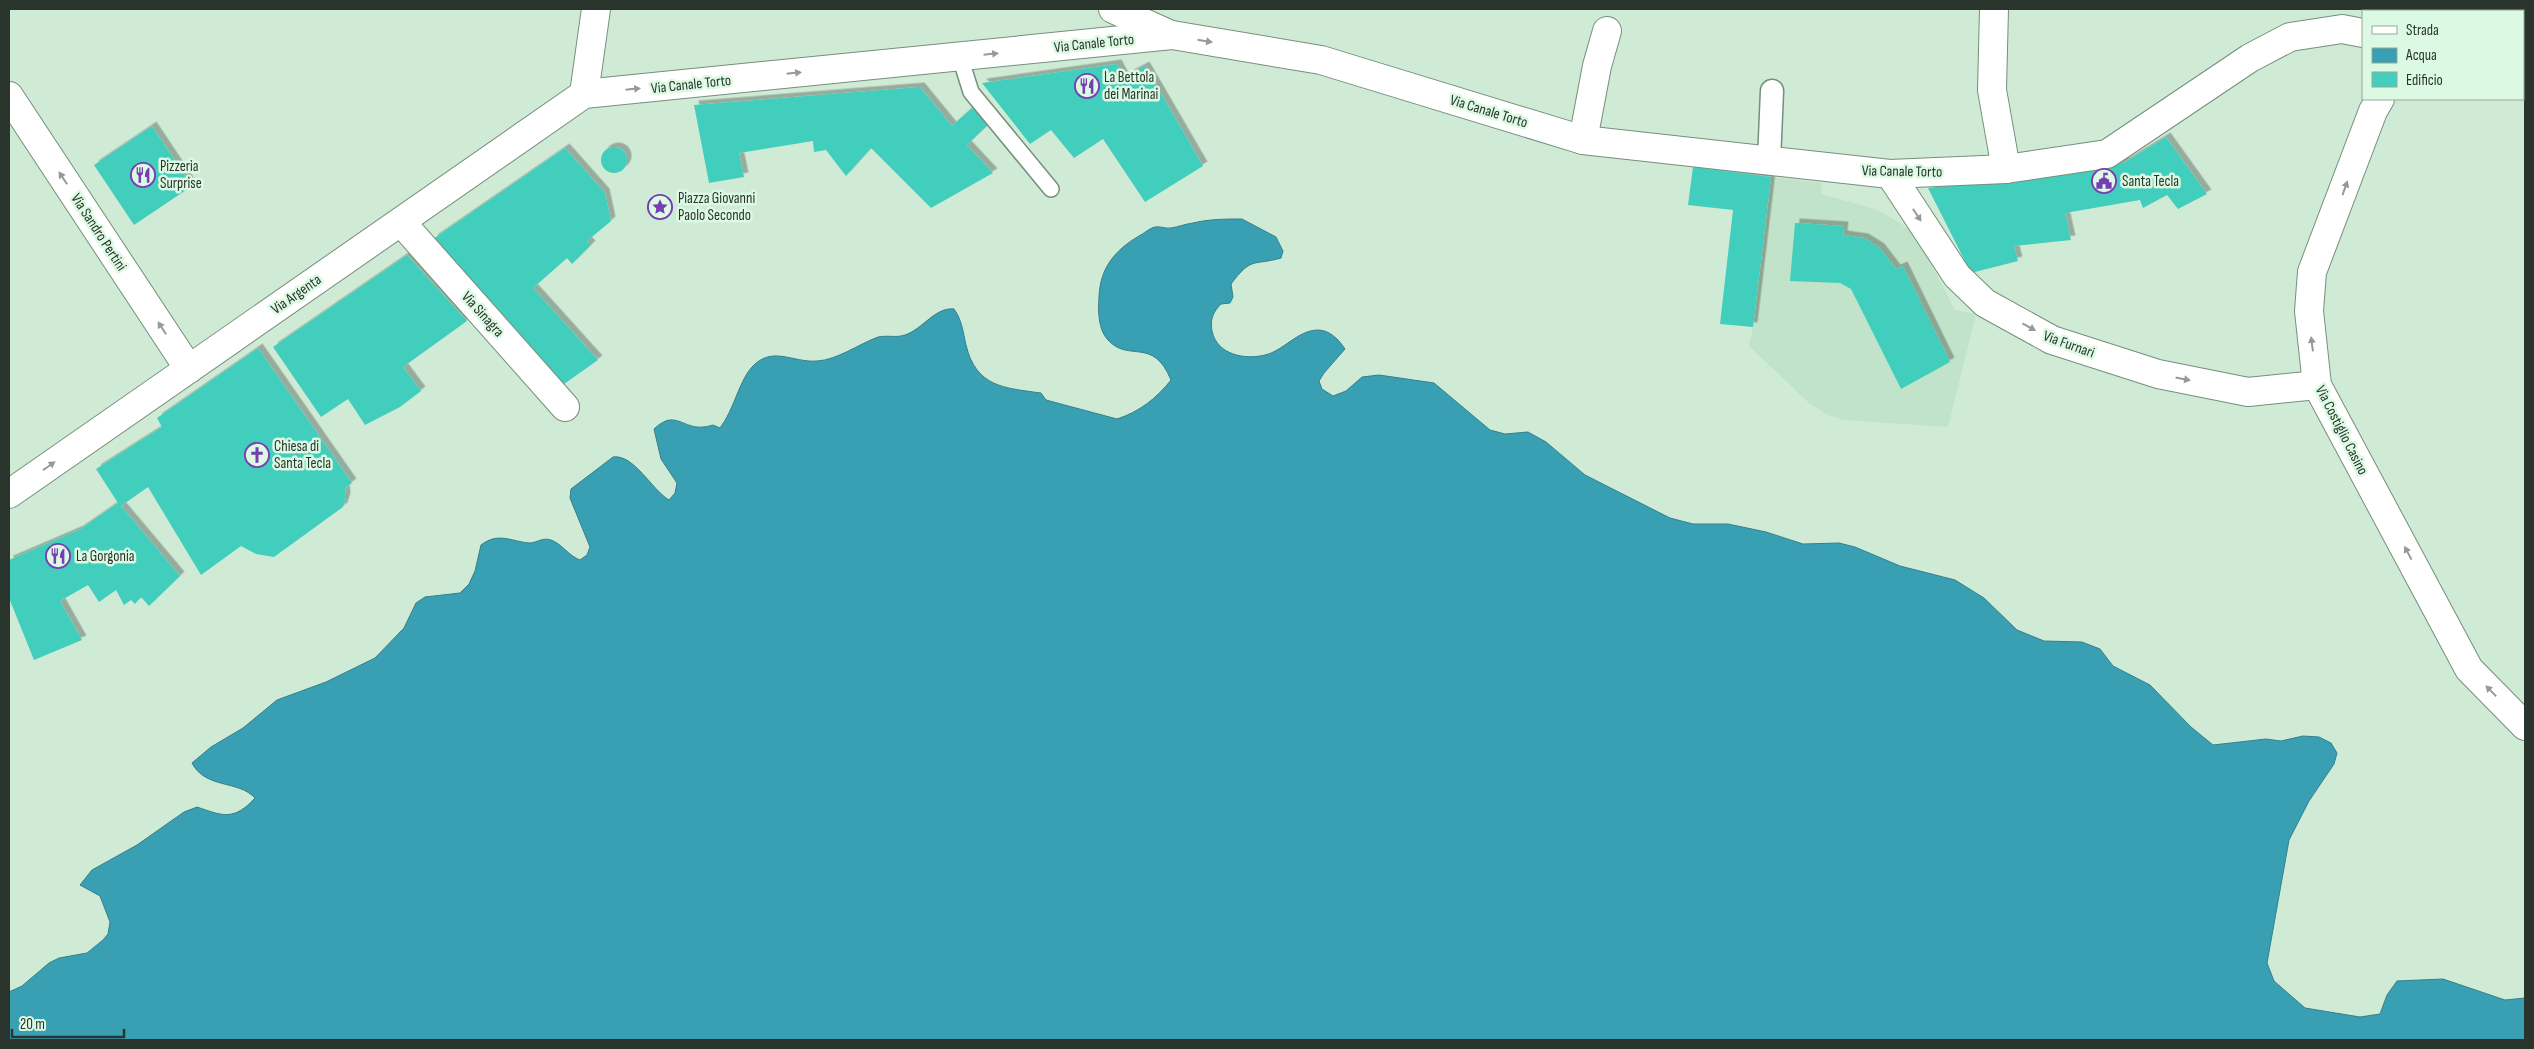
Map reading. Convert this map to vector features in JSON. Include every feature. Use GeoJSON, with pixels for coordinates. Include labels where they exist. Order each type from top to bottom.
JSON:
{"type":"FeatureCollection","features":[{"type":"Feature","properties":{"kind":"street"},"geometry":{"type":"LineString","coordinates":[[584,94],[596,9]]}},
{"type":"Feature","properties":{"kind":"street"},"geometry":{"type":"LineString","coordinates":[[1113,9],[1172,36]]}},
{"type":"Feature","properties":{"kind":"street"},"geometry":{"type":"LineString","coordinates":[[1994,9],[1992,90],[2006,169]]}},
{"type":"Feature","properties":{"kind":"street","name":"Via Canale Torto"},"geometry":{"type":"LineString","coordinates":[[584,94],[1172,36],[1321,60],[1583,140],[1890,174],[2006,169],[2107,154],[2250,58],[2290,37],[2342,29],[2362,33]]}},
{"type":"Feature","properties":{"kind":"street"},"geometry":{"type":"LineString","coordinates":[[1583,140],[1597,66],[1607,31]]}},
{"type":"Feature","properties":{"kind":"street"},"geometry":{"type":"LineString","coordinates":[[1769,161],[1772,91]]}},
{"type":"Feature","properties":{"kind":"street","name":"Via Argenta"},"geometry":{"type":"LineString","coordinates":[[9,494],[584,94]]}},
{"type":"Feature","properties":{"kind":"street","name":"Via Sandro Pertini"},"geometry":{"type":"LineString","coordinates":[[9,96],[189,369]]}},
{"type":"Feature","properties":{"kind":"street","name":"Via Costiglio Casino"},"geometry":{"type":"LineString","coordinates":[[2379,100],[2373,112],[2312,272],[2309,311],[2317,385],[2469,669],[2525,726]]}},
{"type":"Feature","properties":{"kind":"street","name":"Via Furnari"},"geometry":{"type":"LineString","coordinates":[[1890,174],[1957,276],[1985,303],[2052,340],[2158,374],[2248,392],[2317,385]]}},
{"type":"Feature","properties":{"kind":"street","name":"Via Sinagra"},"geometry":{"type":"LineString","coordinates":[[401,222],[565,407]]}},
{"type":"Feature","properties":{"kind":"lane"},"geometry":{"type":"LineString","coordinates":[[960,57],[971,92],[1050,189]]}},
{"type":"Feature","properties":{"kind":"shaded area"},"geometry":{"type":"Polygon","coordinates":[[[1771,177],[1822,183],[1821,194],[1875,209],[1909,229],[1918,239],[1955,310],[1976,314],[1948,427],[1843,420],[1828,415],[1809,403],[1749,346],[1753,327],[1771,177]]]}},
{"type":"Feature","properties":{"kind":"water"},"geometry":{"type":"Polygon","coordinates":[[[1224,219],[1242,219],[1276,237],[1283,251],[1281,258],[1253,264],[1244,269],[1231,284],[1233,297],[1230,303],[1221,304],[1214,313],[1211,323],[1215,339],[1220,346],[1233,354],[1249,357],[1265,355],[1272,353],[1304,333],[1322,330],[1337,339],[1345,349],[1319,381],[1322,389],[1333,396],[1346,391],[1362,377],[1379,375],[1434,383],[1490,430],[1505,434],[1528,432],[1546,442],[1585,475],[1670,518],[1693,524],[1728,524],[1766,532],[1803,544],[1839,543],[1855,547],[1900,566],[1955,580],[1984,598],[2017,630],[2044,641],[2082,642],[2100,649],[2113,666],[2150,685],[2191,727],[2213,745],[2266,739],[2281,741],[2303,736],[2319,737],[2331,743],[2337,753],[2334,764],[2309,801],[2289,840],[2267,963],[2274,981],[2305,1008],[2360,1017],[2380,1014],[2387,995],[2397,981],[2443,979],[2505,1000],[2525,998],[2525,1040],[9,1040],[9,992],[22,986],[49,963],[59,958],[87,953],[108,934],[110,922],[100,896],[80,885],[92,870],[137,845],[184,812],[197,807],[214,813],[234,813],[248,805],[255,798],[248,792],[205,777],[192,763],[211,747],[243,728],[277,700],[326,682],[375,658],[404,628],[416,603],[425,597],[460,593],[469,584],[475,571],[481,545],[487,541],[504,538],[529,543],[548,539],[580,560],[587,555],[590,547],[570,498],[571,489],[613,457],[621,458],[635,466],[669,500],[675,493],[677,483],[661,459],[654,429],[662,423],[675,420],[694,427],[713,425],[720,428],[747,373],[752,367],[767,357],[783,356],[808,361],[825,360],[878,337],[905,335],[947,309],[954,309],[957,313],[966,345],[977,370],[993,383],[1004,387],[1041,393],[1046,400],[1117,419],[1147,404],[1171,380],[1157,358],[1149,354],[1116,347],[1102,331],[1099,320],[1100,287],[1102,277],[1110,261],[1130,241],[1153,228],[1169,228],[1224,219]]]}},
{"type":"Feature","properties":{"kind":"building"},"geometry":{"type":"Polygon","coordinates":[[[2369,9],[2422,9],[2422,10],[2369,9]]]}},
{"type":"Feature","properties":{"kind":"building"},"geometry":{"type":"Polygon","coordinates":[[[1117,64],[1124,77],[1145,66],[1203,166],[1145,202],[1103,139],[1074,158],[1051,130],[1030,144],[982,83],[1117,64]]]}},
{"type":"Feature","properties":{"kind":"building"},"geometry":{"type":"Polygon","coordinates":[[[920,87],[952,126],[972,108],[989,124],[967,145],[993,173],[931,208],[871,148],[846,176],[826,150],[814,152],[813,141],[739,153],[744,177],[709,183],[694,105],[920,87]]]}},
{"type":"Feature","properties":{"kind":"building"},"geometry":{"type":"Polygon","coordinates":[[[152,126],[192,186],[134,225],[94,165],[152,126]]]}},
{"type":"Feature","properties":{"kind":"building"},"geometry":{"type":"Polygon","coordinates":[[[2166,137],[2207,194],[2178,209],[2167,195],[2143,208],[2140,200],[2065,213],[2071,240],[2014,246],[2018,261],[1971,273],[1928,188],[2056,175],[2125,162],[2166,137]]]}},
{"type":"Feature","properties":{"kind":"building"},"geometry":{"type":"Polygon","coordinates":[[[614,147],[623,151],[627,160],[623,169],[614,173],[605,169],[601,160],[605,151],[614,147]]]}},
{"type":"Feature","properties":{"kind":"building"},"geometry":{"type":"Polygon","coordinates":[[[565,148],[605,193],[611,221],[587,241],[591,245],[572,264],[567,258],[533,288],[598,360],[564,384],[433,239],[565,148]]]}},
{"type":"Feature","properties":{"kind":"building"},"geometry":{"type":"Polygon","coordinates":[[[1693,167],[1771,177],[1753,327],[1720,324],[1733,210],[1688,205],[1693,167]]]}},
{"type":"Feature","properties":{"kind":"building"},"geometry":{"type":"Polygon","coordinates":[[[1795,223],[1844,226],[1843,235],[1864,238],[1880,248],[1896,269],[1903,266],[1950,362],[1901,389],[1851,289],[1840,283],[1790,281],[1795,223]]]}},
{"type":"Feature","properties":{"kind":"building"},"geometry":{"type":"Polygon","coordinates":[[[407,255],[467,321],[403,367],[421,391],[400,407],[365,425],[348,399],[321,417],[273,347],[407,255]]]}},
{"type":"Feature","properties":{"kind":"building"},"geometry":{"type":"Polygon","coordinates":[[[258,348],[352,483],[345,488],[346,497],[343,507],[274,557],[256,554],[241,546],[201,575],[148,487],[121,506],[180,576],[149,606],[141,597],[135,604],[131,600],[124,605],[116,590],[99,602],[88,585],[60,601],[82,640],[34,660],[9,598],[9,560],[79,530],[118,503],[96,469],[162,427],[157,418],[258,348]]]}},
{"type":"Feature","properties":{"kind":"place","name":"La Bettola dei Marinai"},"geometry":{"type":"Point","coordinates":[1087,86]}},
{"type":"Feature","properties":{"kind":"place","name":"Pizzeria Surprise"},"geometry":{"type":"Point","coordinates":[143,175]}},
{"type":"Feature","properties":{"kind":"place","name":"Santa Tecla"},"geometry":{"type":"Point","coordinates":[2104,181]}},
{"type":"Feature","properties":{"kind":"place","name":"Piazza Giovanni Paolo Secondo"},"geometry":{"type":"Point","coordinates":[660,207]}},
{"type":"Feature","properties":{"kind":"place","name":"Chiesa di Santa Tecla"},"geometry":{"type":"Point","coordinates":[257,455]}},
{"type":"Feature","properties":{"kind":"place","name":"La Gorgonia"},"geometry":{"type":"Point","coordinates":[58,556]}}]}
